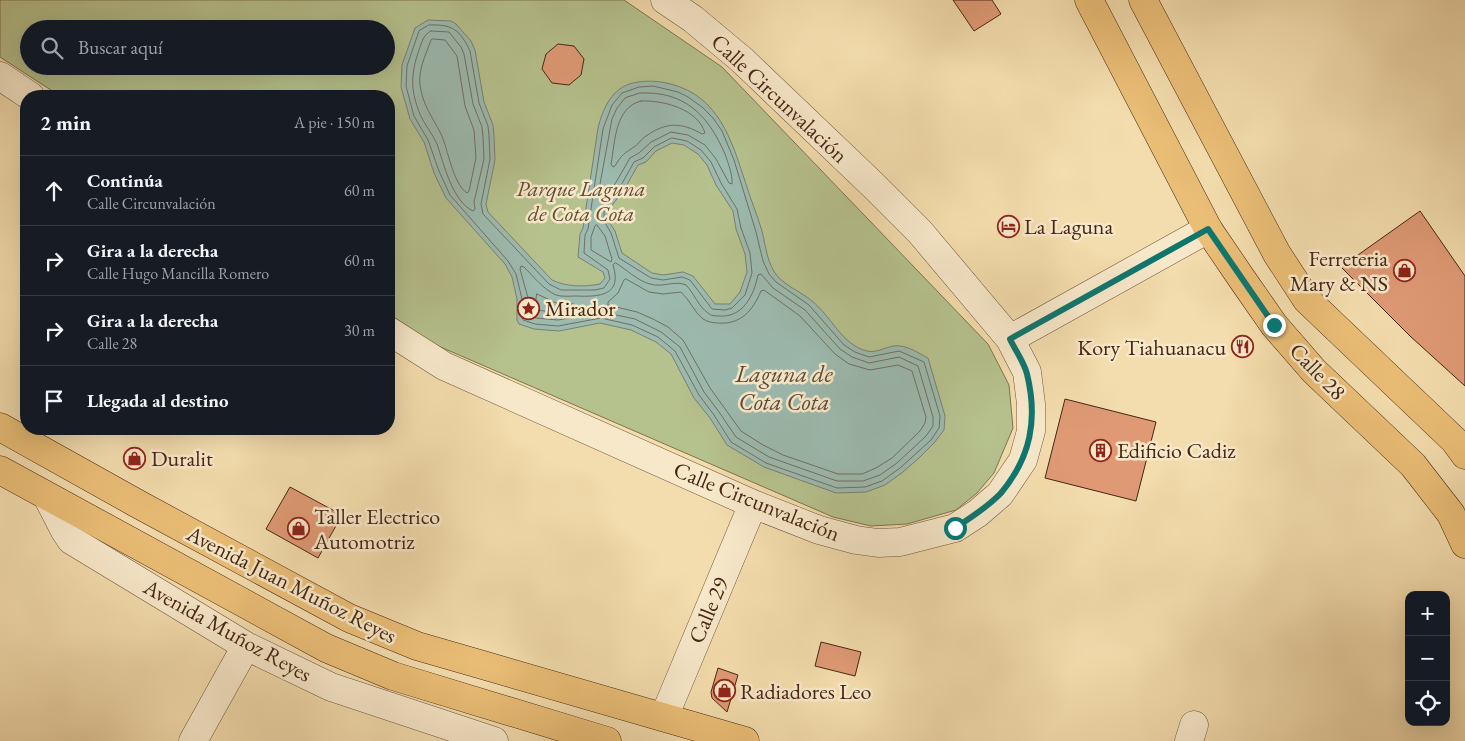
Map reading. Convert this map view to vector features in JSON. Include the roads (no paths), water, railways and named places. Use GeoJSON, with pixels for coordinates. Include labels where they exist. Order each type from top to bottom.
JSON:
{"type":"FeatureCollection","features":[{"type":"Feature","properties":{"kind":"main road","name":"Calle 28"},"geometry":{"type":"LineString","coordinates":[[1089,0],[1208,229],[1242,279],[1274,325],[1314,371],[1413,465],[1451,514],[1465,544]]}},
{"type":"Feature","properties":{"kind":"main road","name":"Calle 28"},"geometry":{"type":"LineString","coordinates":[[1143,0],[1278,254],[1307,300],[1454,440],[1465,455]]}},
{"type":"Feature","properties":{"kind":"main road"},"geometry":{"type":"LineString","coordinates":[[1242,279],[1278,254]]}},
{"type":"Feature","properties":{"kind":"main road","name":"Avenida Juan Muñoz Reyes"},"geometry":{"type":"LineString","coordinates":[[0,427],[349,618],[416,646],[745,741]]}},
{"type":"Feature","properties":{"kind":"main road","name":"Avenida Juan Muñoz Reyes"},"geometry":{"type":"LineString","coordinates":[[0,470],[48,498],[326,648],[393,676],[607,741]]}},
{"type":"Feature","properties":{"kind":"street","name":"Calle Circunvalación"},"geometry":{"type":"LineString","coordinates":[[395,335],[444,366],[753,504],[819,530],[856,540],[878,543],[900,542],[955,528],[978,513],[1000,494],[1023,460],[1031,431],[1031,404],[1027,372],[1010,339],[920,232],[874,186],[742,60],[693,19],[665,0]]}},
{"type":"Feature","properties":{"kind":"street"},"geometry":{"type":"LineString","coordinates":[[0,76],[21,90]]}},
{"type":"Feature","properties":{"kind":"street"},"geometry":{"type":"LineString","coordinates":[[1010,339],[1208,229]]}},
{"type":"Feature","properties":{"kind":"street","name":"Avenida Muñoz Reyes"},"geometry":{"type":"LineString","coordinates":[[48,498],[70,540],[246,646],[332,687],[494,741]]}},
{"type":"Feature","properties":{"kind":"street","name":"Calle 29"},"geometry":{"type":"LineString","coordinates":[[664,717],[753,504]]}},
{"type":"Feature","properties":{"kind":"street"},"geometry":{"type":"LineString","coordinates":[[193,741],[246,646]]}},
{"type":"Feature","properties":{"kind":"water","name":"Laguna de Cota Cota"},"geometry":{"type":"Polygon","coordinates":[[[428,20],[451,21],[471,41],[475,50],[484,102],[493,125],[495,160],[486,204],[488,212],[552,280],[563,284],[576,286],[594,285],[600,284],[605,278],[603,272],[578,257],[580,234],[583,228],[598,128],[606,106],[614,94],[619,89],[633,83],[648,81],[671,84],[687,90],[701,99],[712,109],[728,135],[760,225],[769,261],[778,277],[819,307],[844,336],[858,348],[871,352],[892,346],[900,346],[911,349],[928,358],[945,416],[944,430],[934,443],[903,472],[885,485],[866,492],[836,493],[764,467],[727,445],[710,418],[694,398],[671,354],[656,342],[631,330],[600,323],[559,331],[534,329],[519,324],[517,320],[517,299],[512,277],[505,264],[446,198],[434,173],[424,142],[410,119],[401,87],[402,65],[415,28],[428,20]],[[672,143],[656,151],[646,162],[638,165],[624,190],[613,204],[608,220],[615,231],[622,253],[652,273],[663,275],[683,272],[693,276],[715,304],[730,304],[740,292],[747,272],[745,254],[736,229],[733,211],[716,185],[707,165],[698,154],[684,145],[672,143]]]}},
{"type":"Feature","properties":{"kind":"place","name":"La Laguna"},"geometry":{"type":"Point","coordinates":[1008,226]}},
{"type":"Feature","properties":{"kind":"place","name":"Ferreteria Mary & NS"},"geometry":{"type":"Point","coordinates":[1404,271]}},
{"type":"Feature","properties":{"kind":"place","name":"Mirador"},"geometry":{"type":"Point","coordinates":[529,308]}},
{"type":"Feature","properties":{"kind":"place","name":"Kory Tiahuanacu"},"geometry":{"type":"Point","coordinates":[1242,347]}},
{"type":"Feature","properties":{"kind":"place","name":"Edificio Cadiz"},"geometry":{"type":"Point","coordinates":[1101,450]}},
{"type":"Feature","properties":{"kind":"place","name":"Duralit"},"geometry":{"type":"Point","coordinates":[135,458]}},
{"type":"Feature","properties":{"kind":"place","name":"Taller Electrico Automotriz"},"geometry":{"type":"Point","coordinates":[298,529]}},
{"type":"Feature","properties":{"kind":"place","name":"Radiadores Leo"},"geometry":{"type":"Point","coordinates":[724,691]}},
{"type":"Feature","properties":{"kind":"park label","name":"Parque Laguna de Cota Cota"},"geometry":{"type":"Point","coordinates":[581,200]}}]}
